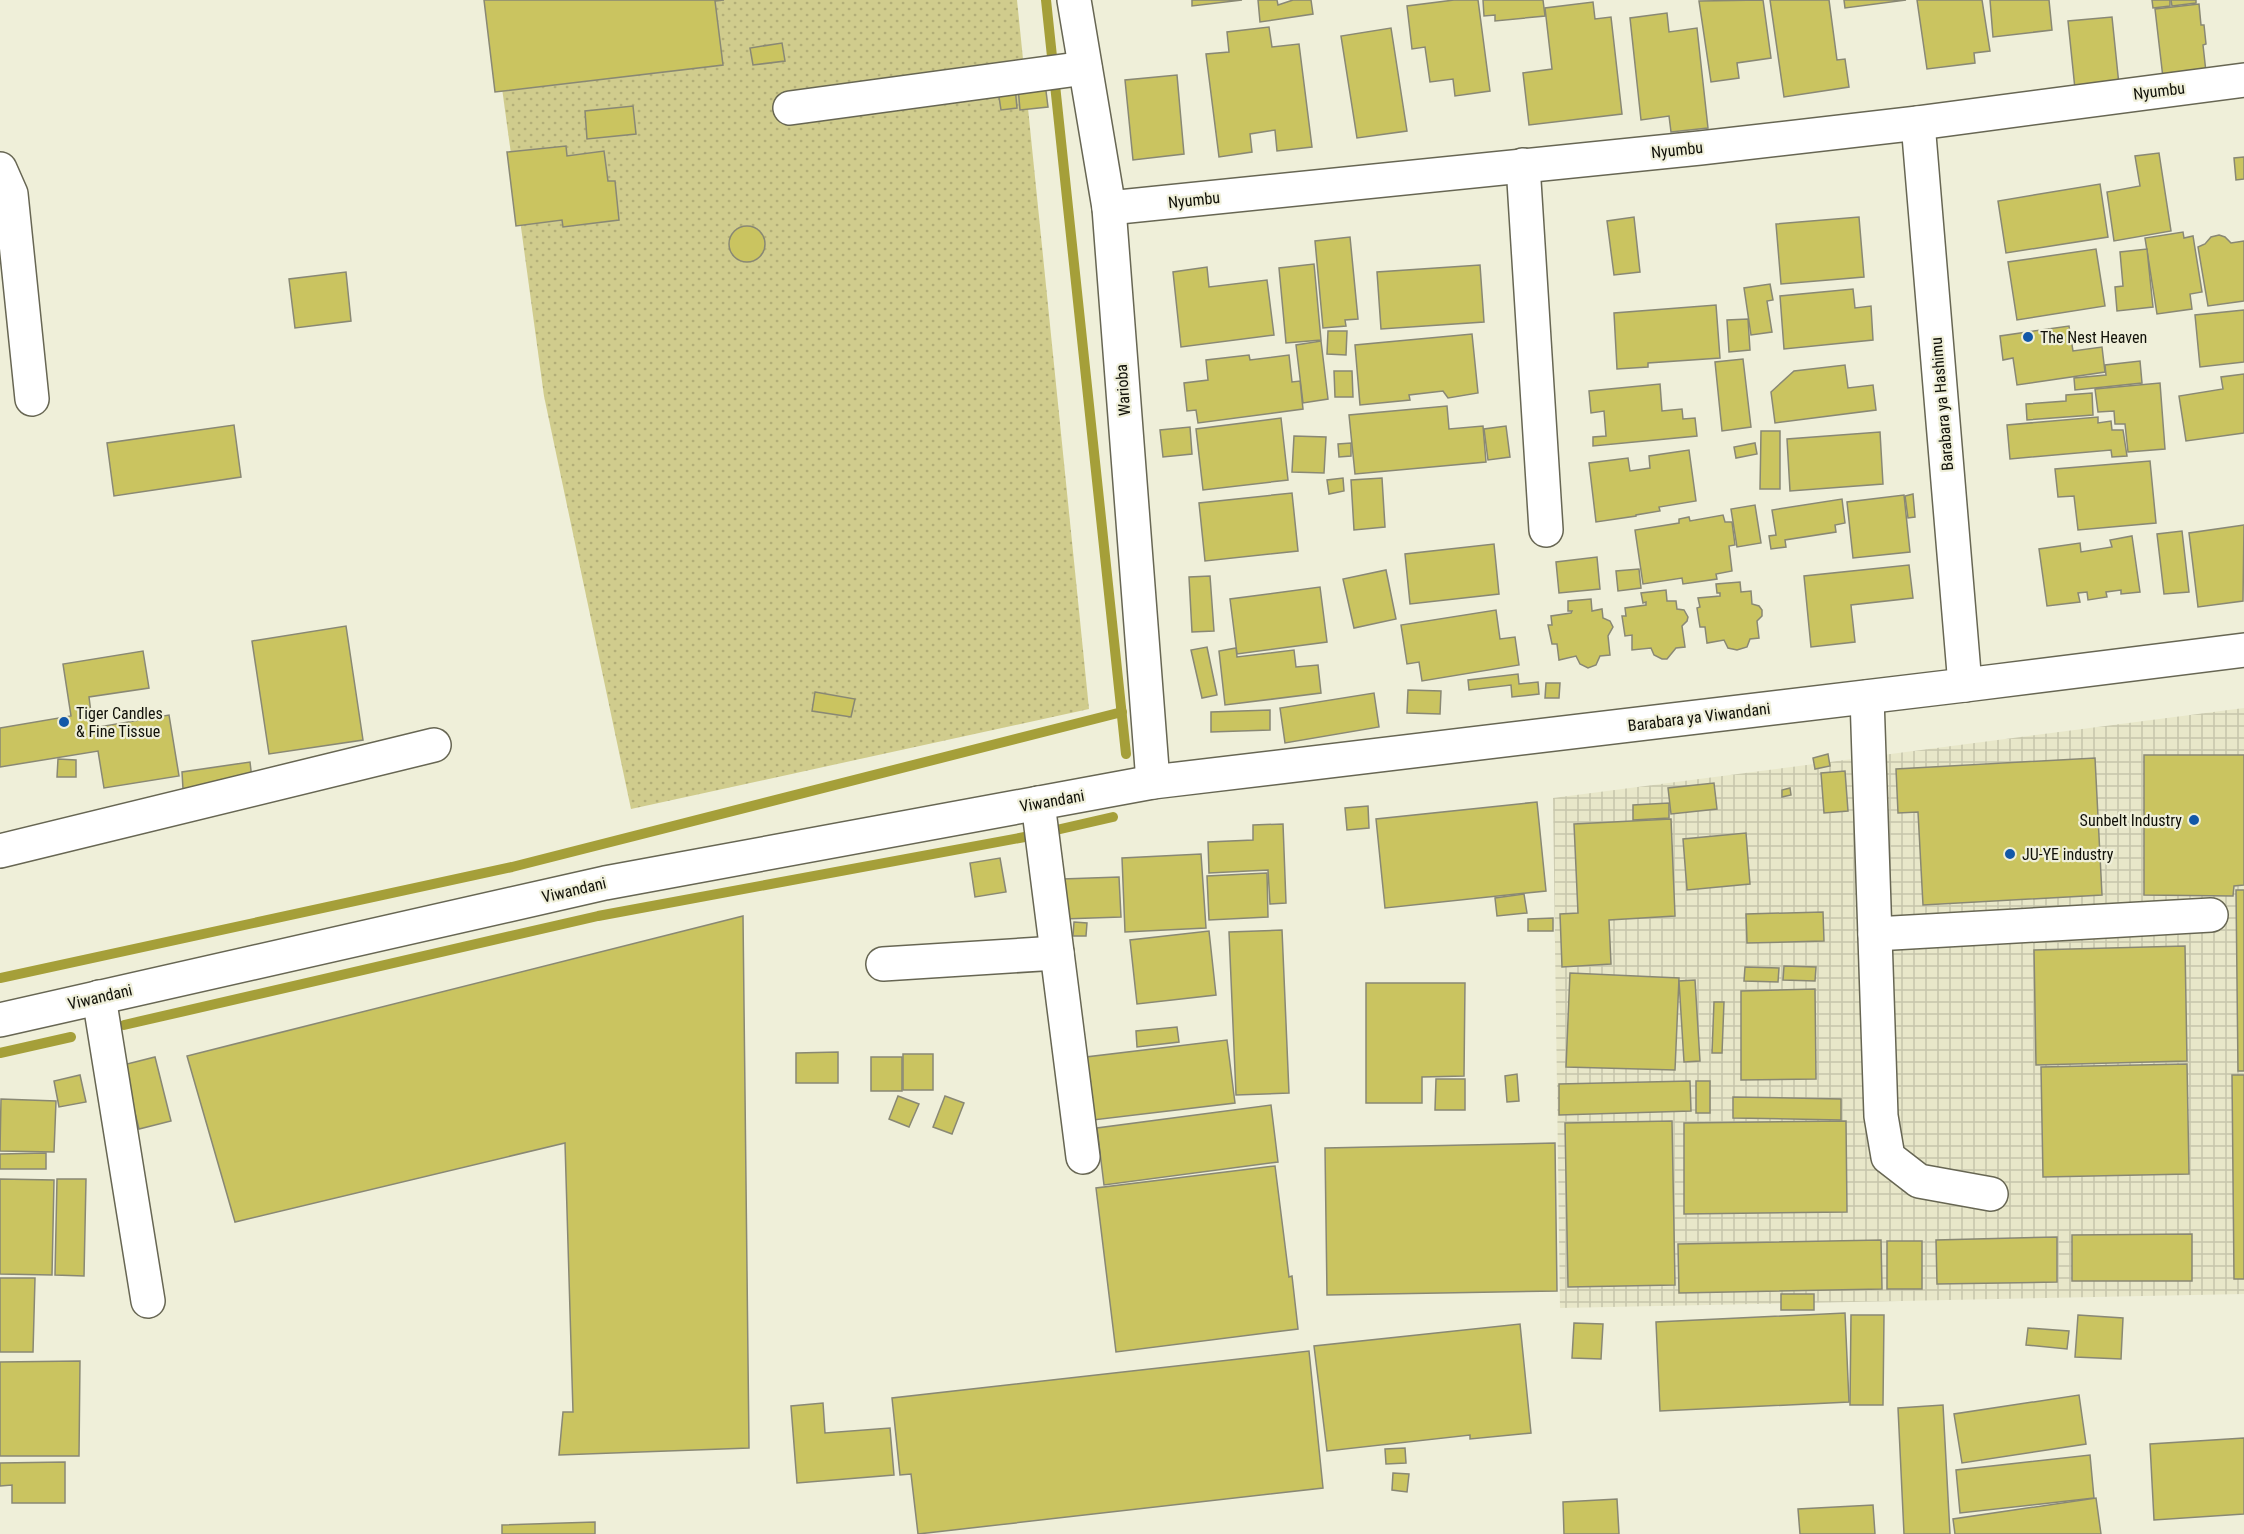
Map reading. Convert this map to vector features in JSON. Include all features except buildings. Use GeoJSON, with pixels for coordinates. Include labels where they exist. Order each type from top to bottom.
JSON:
{"type":"FeatureCollection","features":[{"type":"Feature","properties":{"kind":"street","name":"Warioba"},"geometry":{"type":"LineString","coordinates":[[1074,0],[1109,208],[1153,782]]}},
{"type":"Feature","properties":{"kind":"street"},"geometry":{"type":"LineString","coordinates":[[790,108],[1086,68]]}},
{"type":"Feature","properties":{"kind":"street","name":"Nyumbu"},"geometry":{"type":"LineString","coordinates":[[1109,208],[1711,147],[1918,123],[2244,80]]}},
{"type":"Feature","properties":{"kind":"street","name":"Barabara ya Hashimu"},"geometry":{"type":"LineString","coordinates":[[1918,123],[1965,686]]}},
{"type":"Feature","properties":{"kind":"street"},"geometry":{"type":"LineString","coordinates":[[1523,165],[1546,530]]}},
{"type":"Feature","properties":{"kind":"street"},"geometry":{"type":"LineString","coordinates":[[0,169],[11,194],[32,399]]}},
{"type":"Feature","properties":{"kind":"street","name":"Barabara ya Viwandani"},"geometry":{"type":"LineString","coordinates":[[1153,782],[1965,686],[2244,650]]}},
{"type":"Feature","properties":{"kind":"street"},"geometry":{"type":"LineString","coordinates":[[1867,697],[1881,1116],[1888,1156],[1919,1181],[1991,1194]]}},
{"type":"Feature","properties":{"kind":"street"},"geometry":{"type":"LineString","coordinates":[[0,850],[434,745]]}},
{"type":"Feature","properties":{"kind":"street","name":"Viwandani"},"geometry":{"type":"LineString","coordinates":[[0,1020],[605,883],[1153,782]]}},
{"type":"Feature","properties":{"kind":"street"},"geometry":{"type":"LineString","coordinates":[[1038,803],[1083,1158]]}},
{"type":"Feature","properties":{"kind":"street"},"geometry":{"type":"LineString","coordinates":[[1875,934],[2211,915]]}},
{"type":"Feature","properties":{"kind":"street"},"geometry":{"type":"LineString","coordinates":[[883,964],[1057,953]]}},
{"type":"Feature","properties":{"kind":"street"},"geometry":{"type":"LineString","coordinates":[[99,997],[148,1301]]}},
{"type":"Feature","properties":{"kind":"shaded area"},"geometry":{"type":"Polygon","coordinates":[[[490,0],[1017,0],[1089,709],[631,809],[544,396],[490,0]]]}},
{"type":"Feature","properties":{"kind":"shaded area"},"geometry":{"type":"Polygon","coordinates":[[[2244,708],[2244,1294],[1560,1308],[1553,798],[2244,708]]]}},
{"type":"Feature","properties":{"kind":"waterway"},"geometry":{"type":"LineString","coordinates":[[1046,0],[1126,754]]}},
{"type":"Feature","properties":{"kind":"waterway"},"geometry":{"type":"LineString","coordinates":[[0,978],[512,867],[1122,712]]}},
{"type":"Feature","properties":{"kind":"waterway"},"geometry":{"type":"LineString","coordinates":[[124,1025],[598,916],[1030,836],[1113,817]]}},
{"type":"Feature","properties":{"kind":"waterway"},"geometry":{"type":"LineString","coordinates":[[0,1053],[71,1037]]}},
{"type":"Feature","properties":{"kind":"place","name":"The Nest Heaven"},"geometry":{"type":"Point","coordinates":[2028,337]}},
{"type":"Feature","properties":{"kind":"place","name":"Tiger Candles & Fine Tissue"},"geometry":{"type":"Point","coordinates":[64,722]}},
{"type":"Feature","properties":{"kind":"place","name":"Sunbelt Industry"},"geometry":{"type":"Point","coordinates":[2194,820]}},
{"type":"Feature","properties":{"kind":"place","name":"JU-YE industry"},"geometry":{"type":"Point","coordinates":[2010,854]}}]}
